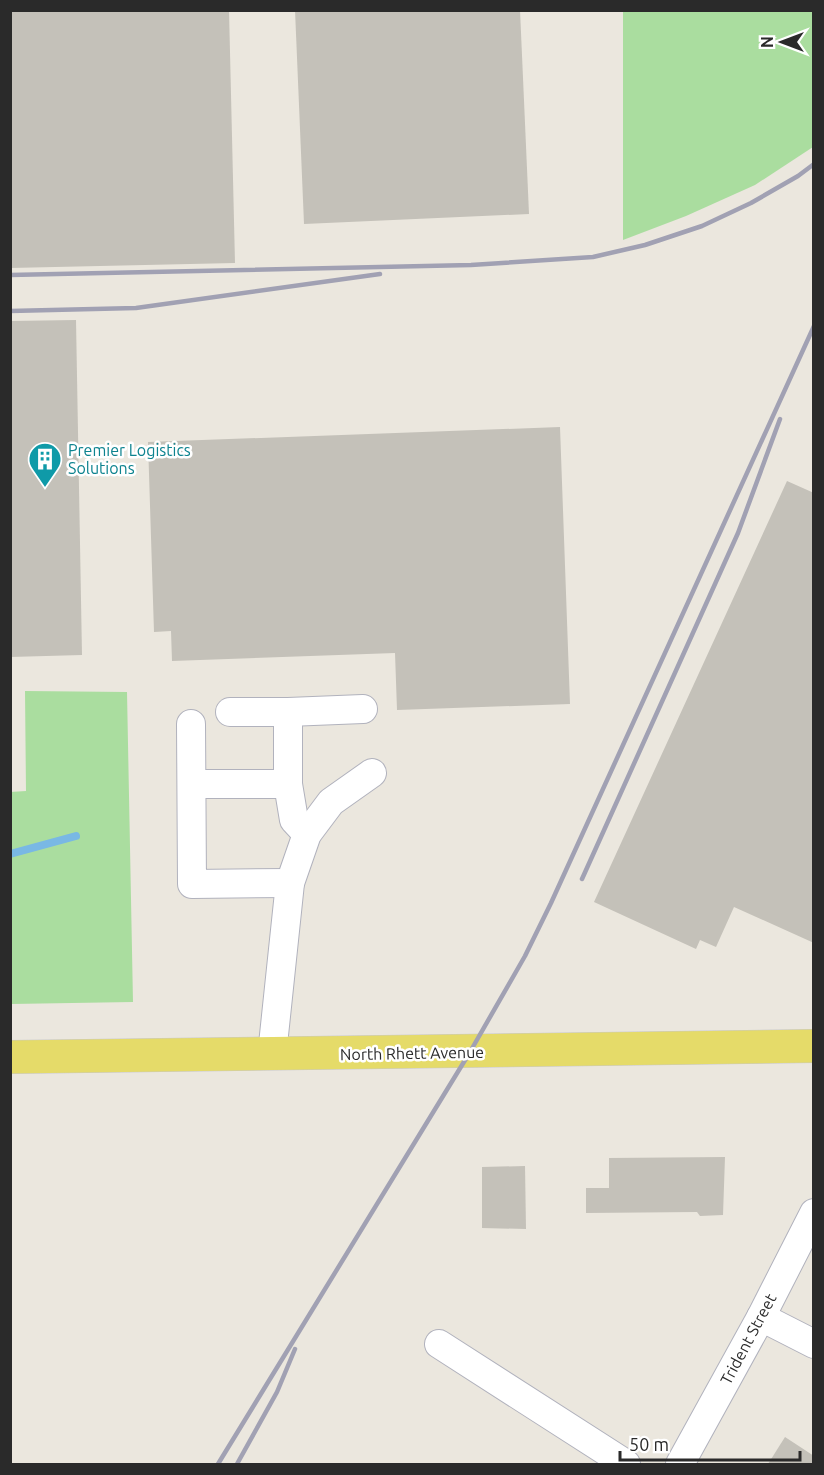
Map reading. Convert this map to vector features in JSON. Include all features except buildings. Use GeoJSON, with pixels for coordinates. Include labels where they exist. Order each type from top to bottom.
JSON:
{"type":"FeatureCollection","features":[{"type":"Feature","properties":{"kind":"main road","name":"North Rhett Avenue"},"geometry":{"type":"LineString","coordinates":[[10,1057],[813,1046]]}},
{"type":"Feature","properties":{"kind":"street"},"geometry":{"type":"LineString","coordinates":[[230,712],[363,709]]}},
{"type":"Feature","properties":{"kind":"street"},"geometry":{"type":"LineString","coordinates":[[288,712],[288,784],[294,820],[307,834]]}},
{"type":"Feature","properties":{"kind":"street"},"geometry":{"type":"LineString","coordinates":[[191,724],[192,884],[290,883]]}},
{"type":"Feature","properties":{"kind":"street"},"geometry":{"type":"LineString","coordinates":[[272,1054],[290,883],[307,834],[331,802],[372,773]]}},
{"type":"Feature","properties":{"kind":"street"},"geometry":{"type":"LineString","coordinates":[[192,784],[288,784]]}},
{"type":"Feature","properties":{"kind":"street","name":"Trident Street"},"geometry":{"type":"LineString","coordinates":[[680,1464],[761,1317],[813,1213]]}},
{"type":"Feature","properties":{"kind":"street"},"geometry":{"type":"LineString","coordinates":[[761,1317],[813,1344]]}},
{"type":"Feature","properties":{"kind":"street"},"geometry":{"type":"LineString","coordinates":[[439,1344],[626,1464]]}},
{"type":"Feature","properties":{"kind":"green space"},"geometry":{"type":"Polygon","coordinates":[[[623,11],[813,11],[813,147],[755,185],[686,216],[623,240],[623,11]]]}},
{"type":"Feature","properties":{"kind":"green space"},"geometry":{"type":"Polygon","coordinates":[[[25,691],[127,692],[133,1002],[11,1004],[10,792],[26,791],[25,691]]]}},
{"type":"Feature","properties":{"kind":"waterway"},"geometry":{"type":"LineString","coordinates":[[10,854],[76,836]]}},
{"type":"Feature","properties":{"kind":"railway"},"geometry":{"type":"LineString","coordinates":[[10,275],[471,265],[593,257],[645,245],[702,226],[751,203],[814,164]]}},
{"type":"Feature","properties":{"kind":"railway"},"geometry":{"type":"LineString","coordinates":[[10,311],[136,308],[380,274]]}},
{"type":"Feature","properties":{"kind":"railway"},"geometry":{"type":"LineString","coordinates":[[218,1464],[470,1052],[525,956],[814,326]]}},
{"type":"Feature","properties":{"kind":"railway"},"geometry":{"type":"LineString","coordinates":[[582,879],[738,533],[780,419]]}},
{"type":"Feature","properties":{"kind":"railway"},"geometry":{"type":"LineString","coordinates":[[237,1464],[277,1392],[295,1349]]}},
{"type":"Feature","properties":{"kind":"place","name":"Premier Logistics Solutions"},"geometry":{"type":"Point","coordinates":[45,488]}}]}
